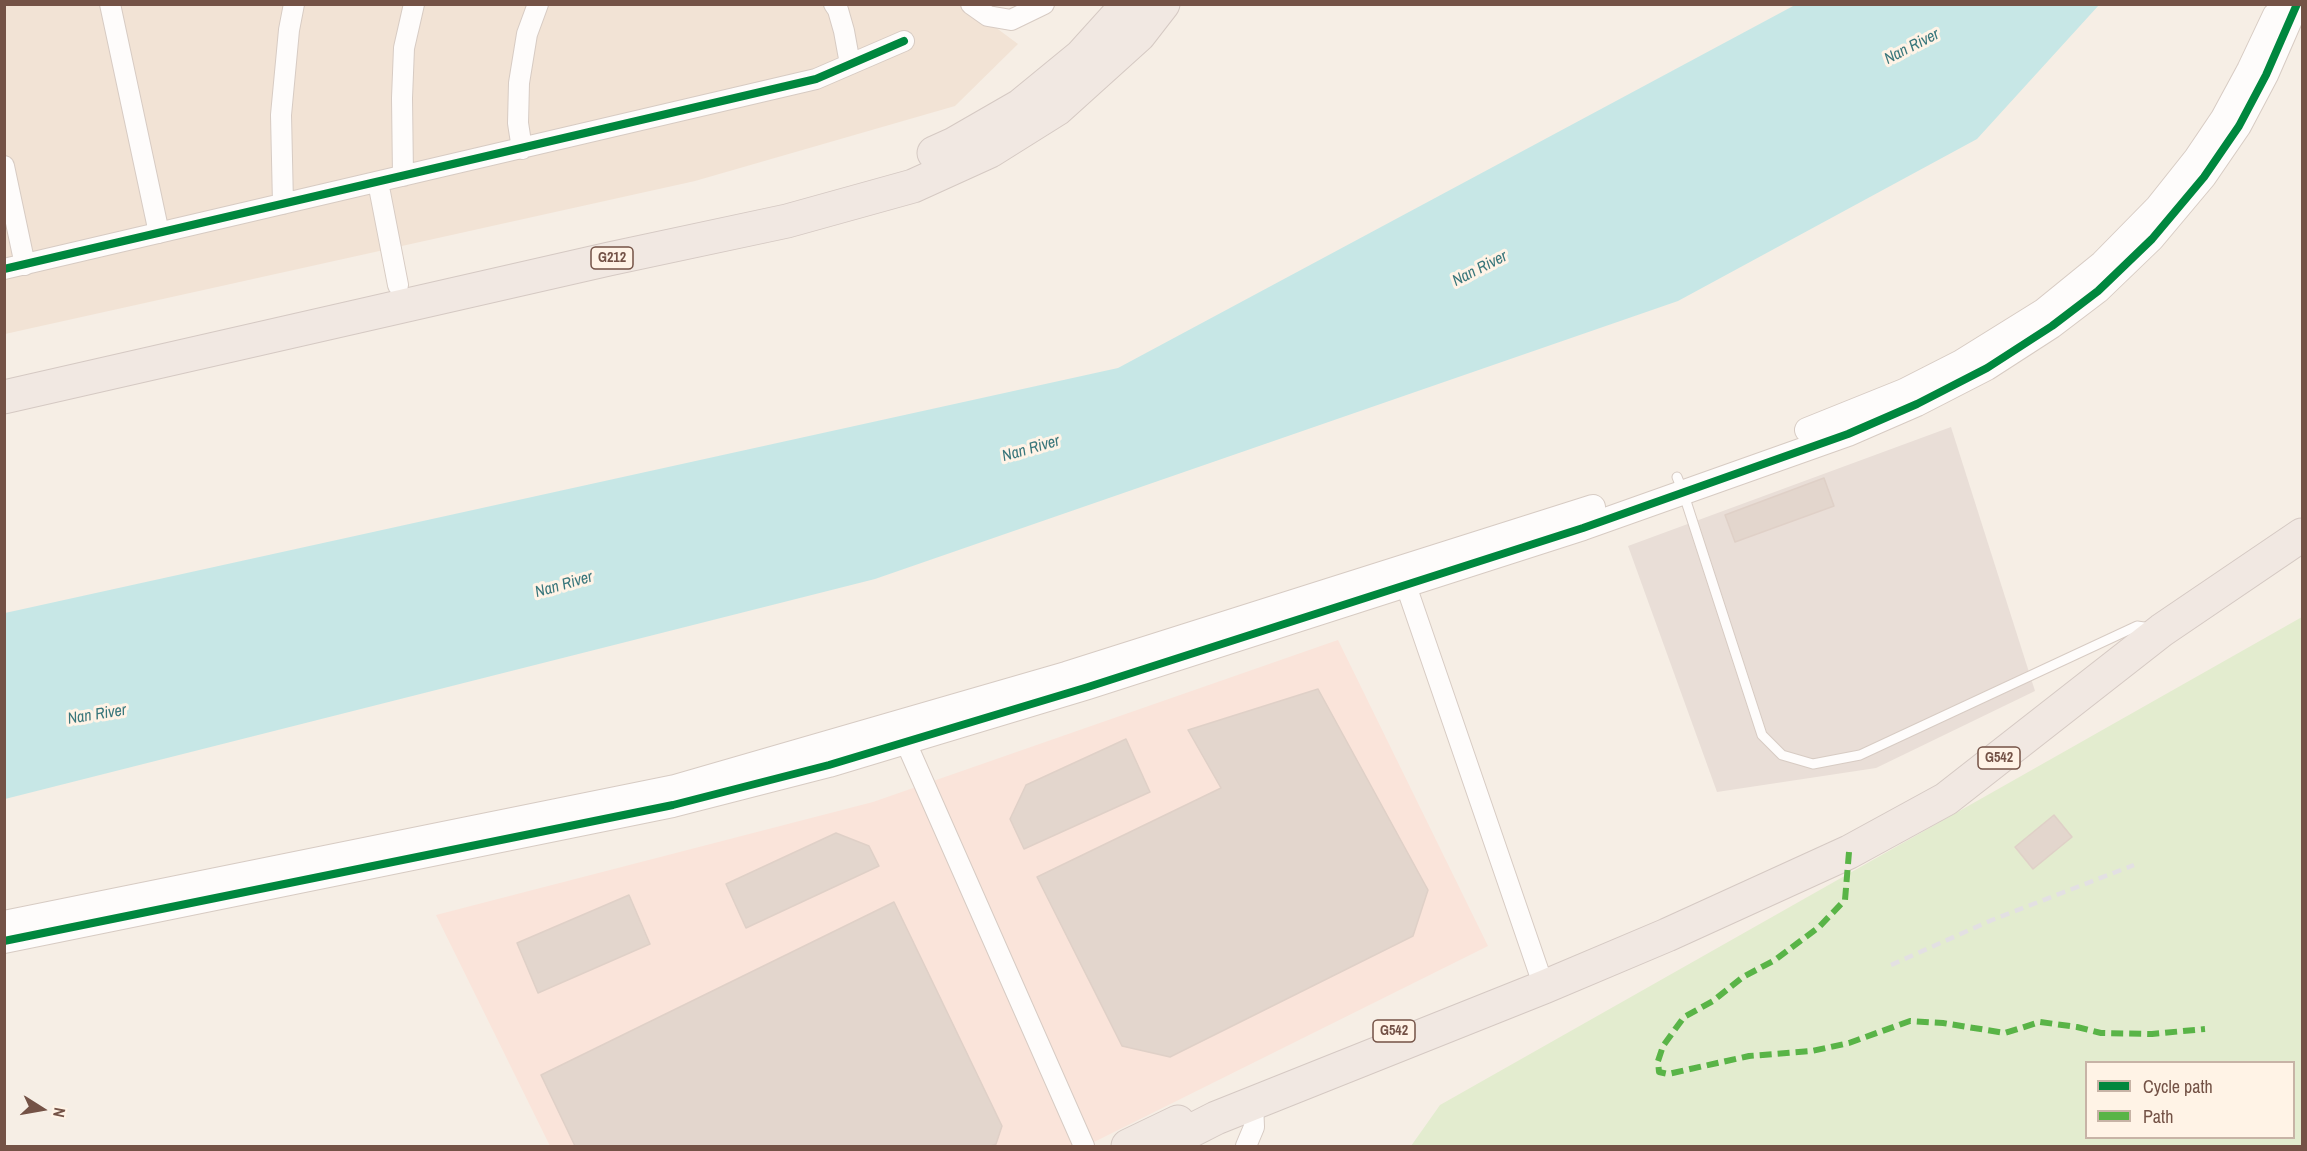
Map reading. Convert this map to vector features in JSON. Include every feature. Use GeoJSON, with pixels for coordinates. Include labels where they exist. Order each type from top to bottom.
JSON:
{"type":"FeatureCollection","features":[{"type":"Feature","properties":{"kind":"highway","name":"G212"},"geometry":{"type":"LineString","coordinates":[[4,375],[872,178],[954,144],[1020,106],[1082,56],[1128,4]]}},
{"type":"Feature","properties":{"kind":"highway","name":"G212"},"geometry":{"type":"LineString","coordinates":[[4,397],[787,220],[913,186],[990,151],[1057,110],[1139,35],[1163,4]]}},
{"type":"Feature","properties":{"kind":"highway","name":"G542"},"geometry":{"type":"LineString","coordinates":[[1128,1146],[1215,1103],[1667,935],[1849,852],[1946,799],[2162,630],[2302,535]]}},
{"type":"Feature","properties":{"kind":"highway","name":"G542"},"geometry":{"type":"LineString","coordinates":[[1161,1146],[1216,1118],[1541,980]]}},
{"type":"Feature","properties":{"kind":"street"},"geometry":{"type":"LineString","coordinates":[[110,4],[159,233]]}},
{"type":"Feature","properties":{"kind":"street"},"geometry":{"type":"LineString","coordinates":[[283,204],[280,115],[294,4]]}},
{"type":"Feature","properties":{"kind":"street"},"geometry":{"type":"LineString","coordinates":[[403,176],[404,48],[414,4]]}},
{"type":"Feature","properties":{"kind":"street"},"geometry":{"type":"LineString","coordinates":[[522,148],[518,123],[519,83],[527,34],[538,4]]}},
{"type":"Feature","properties":{"kind":"street"},"geometry":{"type":"LineString","coordinates":[[834,4],[844,31],[850,64]]}},
{"type":"Feature","properties":{"kind":"street"},"geometry":{"type":"LineString","coordinates":[[971,4],[988,16],[1011,20],[1044,4]]}},
{"type":"Feature","properties":{"kind":"street"},"geometry":{"type":"LineString","coordinates":[[1680,485],[1904,391],[1961,362],[2043,311],[2102,263],[2157,207],[2196,158],[2223,118],[2249,70],[2279,4]]}},
{"type":"Feature","properties":{"kind":"street"},"geometry":{"type":"LineString","coordinates":[[4,941],[673,805],[829,765],[902,732],[1066,674],[1403,577],[1590,508],[1680,485],[1848,434],[1917,404],[1987,368],[2052,326],[2098,291],[2152,239],[2204,177],[2239,126],[2266,75],[2297,4]]}},
{"type":"Feature","properties":{"kind":"street"},"geometry":{"type":"LineString","coordinates":[[4,269],[816,79],[904,41]]}},
{"type":"Feature","properties":{"kind":"street"},"geometry":{"type":"LineString","coordinates":[[4,166],[25,265]]}},
{"type":"Feature","properties":{"kind":"street"},"geometry":{"type":"LineString","coordinates":[[378,182],[398,285]]}},
{"type":"Feature","properties":{"kind":"street"},"geometry":{"type":"LineString","coordinates":[[1403,577],[1541,980]]}},
{"type":"Feature","properties":{"kind":"street"},"geometry":{"type":"LineString","coordinates":[[4,923],[675,787],[902,732]]}},
{"type":"Feature","properties":{"kind":"street"},"geometry":{"type":"LineString","coordinates":[[902,732],[1084,1146]]}},
{"type":"Feature","properties":{"kind":"street"},"geometry":{"type":"LineString","coordinates":[[1246,1146],[1254,1127],[1253,1103]]}},
{"type":"Feature","properties":{"kind":"lane"},"geometry":{"type":"LineString","coordinates":[[1680,485],[1762,735],[1782,755],[1813,764],[1860,755],[2137,626],[2162,630]]}},
{"type":"Feature","properties":{"kind":"shaded area"},"geometry":{"type":"Polygon","coordinates":[[[964,4],[1018,44],[955,106],[695,181],[5,334],[4,5],[964,4]]]}},
{"type":"Feature","properties":{"kind":"shaded area"},"geometry":{"type":"Polygon","coordinates":[[[1951,427],[2035,691],[1876,768],[1717,792],[1628,546],[1951,427]]]}},
{"type":"Feature","properties":{"kind":"shaded area"},"geometry":{"type":"Polygon","coordinates":[[[1338,640],[1488,946],[1086,1146],[550,1146],[436,915],[873,802],[1338,640]]]}},
{"type":"Feature","properties":{"kind":"green space"},"geometry":{"type":"Polygon","coordinates":[[[2302,617],[2302,1146],[1411,1146],[1440,1105],[2302,617]]]}},
{"type":"Feature","properties":{"kind":"water","name":"Nan River"},"geometry":{"type":"Polygon","coordinates":[[[1795,5],[2099,5],[1977,139],[1678,301],[875,579],[5,799],[5,613],[1118,368],[1795,5]]]}},
{"type":"Feature","properties":{"kind":"building"},"geometry":{"type":"Polygon","coordinates":[[[1824,478],[1834,506],[1735,542],[1725,515],[1824,478]]]}},
{"type":"Feature","properties":{"kind":"building"},"geometry":{"type":"Polygon","coordinates":[[[1318,689],[1428,890],[1413,936],[1170,1057],[1122,1046],[1037,877],[1221,788],[1188,730],[1318,689]]]}},
{"type":"Feature","properties":{"kind":"building"},"geometry":{"type":"Polygon","coordinates":[[[1126,739],[1150,792],[1024,849],[1010,819],[1026,785],[1126,739]]]}},
{"type":"Feature","properties":{"kind":"building"},"geometry":{"type":"Polygon","coordinates":[[[2054,815],[2072,837],[2033,869],[2015,847],[2054,815]]]}},
{"type":"Feature","properties":{"kind":"building"},"geometry":{"type":"Polygon","coordinates":[[[836,833],[869,846],[879,866],[746,928],[726,884],[836,833]]]}},
{"type":"Feature","properties":{"kind":"building"},"geometry":{"type":"Polygon","coordinates":[[[629,895],[650,944],[538,993],[517,943],[629,895]]]}},
{"type":"Feature","properties":{"kind":"building"},"geometry":{"type":"Polygon","coordinates":[[[894,902],[1002,1126],[996,1144],[991,1146],[575,1146],[541,1075],[894,902]]]}},
{"type":"Feature","properties":{"kind":"railway"},"geometry":{"type":"LineString","coordinates":[[1891,965],[1992,920],[2134,865]]}},
{"type":"Feature","properties":{"kind":"marked path"},"geometry":{"type":"LineString","coordinates":[[1849,852],[1845,900],[1819,927],[1775,960],[1743,977],[1713,1001],[1684,1017],[1663,1046],[1658,1061],[1659,1072],[1668,1074],[1749,1056],[1812,1051],[1849,1043],[1910,1021],[1943,1023],[2005,1033],[2040,1022],[2101,1033],[2152,1034],[2205,1029]]}},
{"type":"Feature","properties":{"kind":"cycle path"},"geometry":{"type":"LineString","coordinates":[[4,941],[673,805],[829,765],[1088,687],[1583,528],[1848,434],[1917,404],[1987,368],[2052,326],[2098,291],[2152,239],[2204,177],[2239,126],[2266,75],[2297,4]]}},
{"type":"Feature","properties":{"kind":"cycle path"},"geometry":{"type":"LineString","coordinates":[[4,269],[816,79],[904,41]]}}]}
